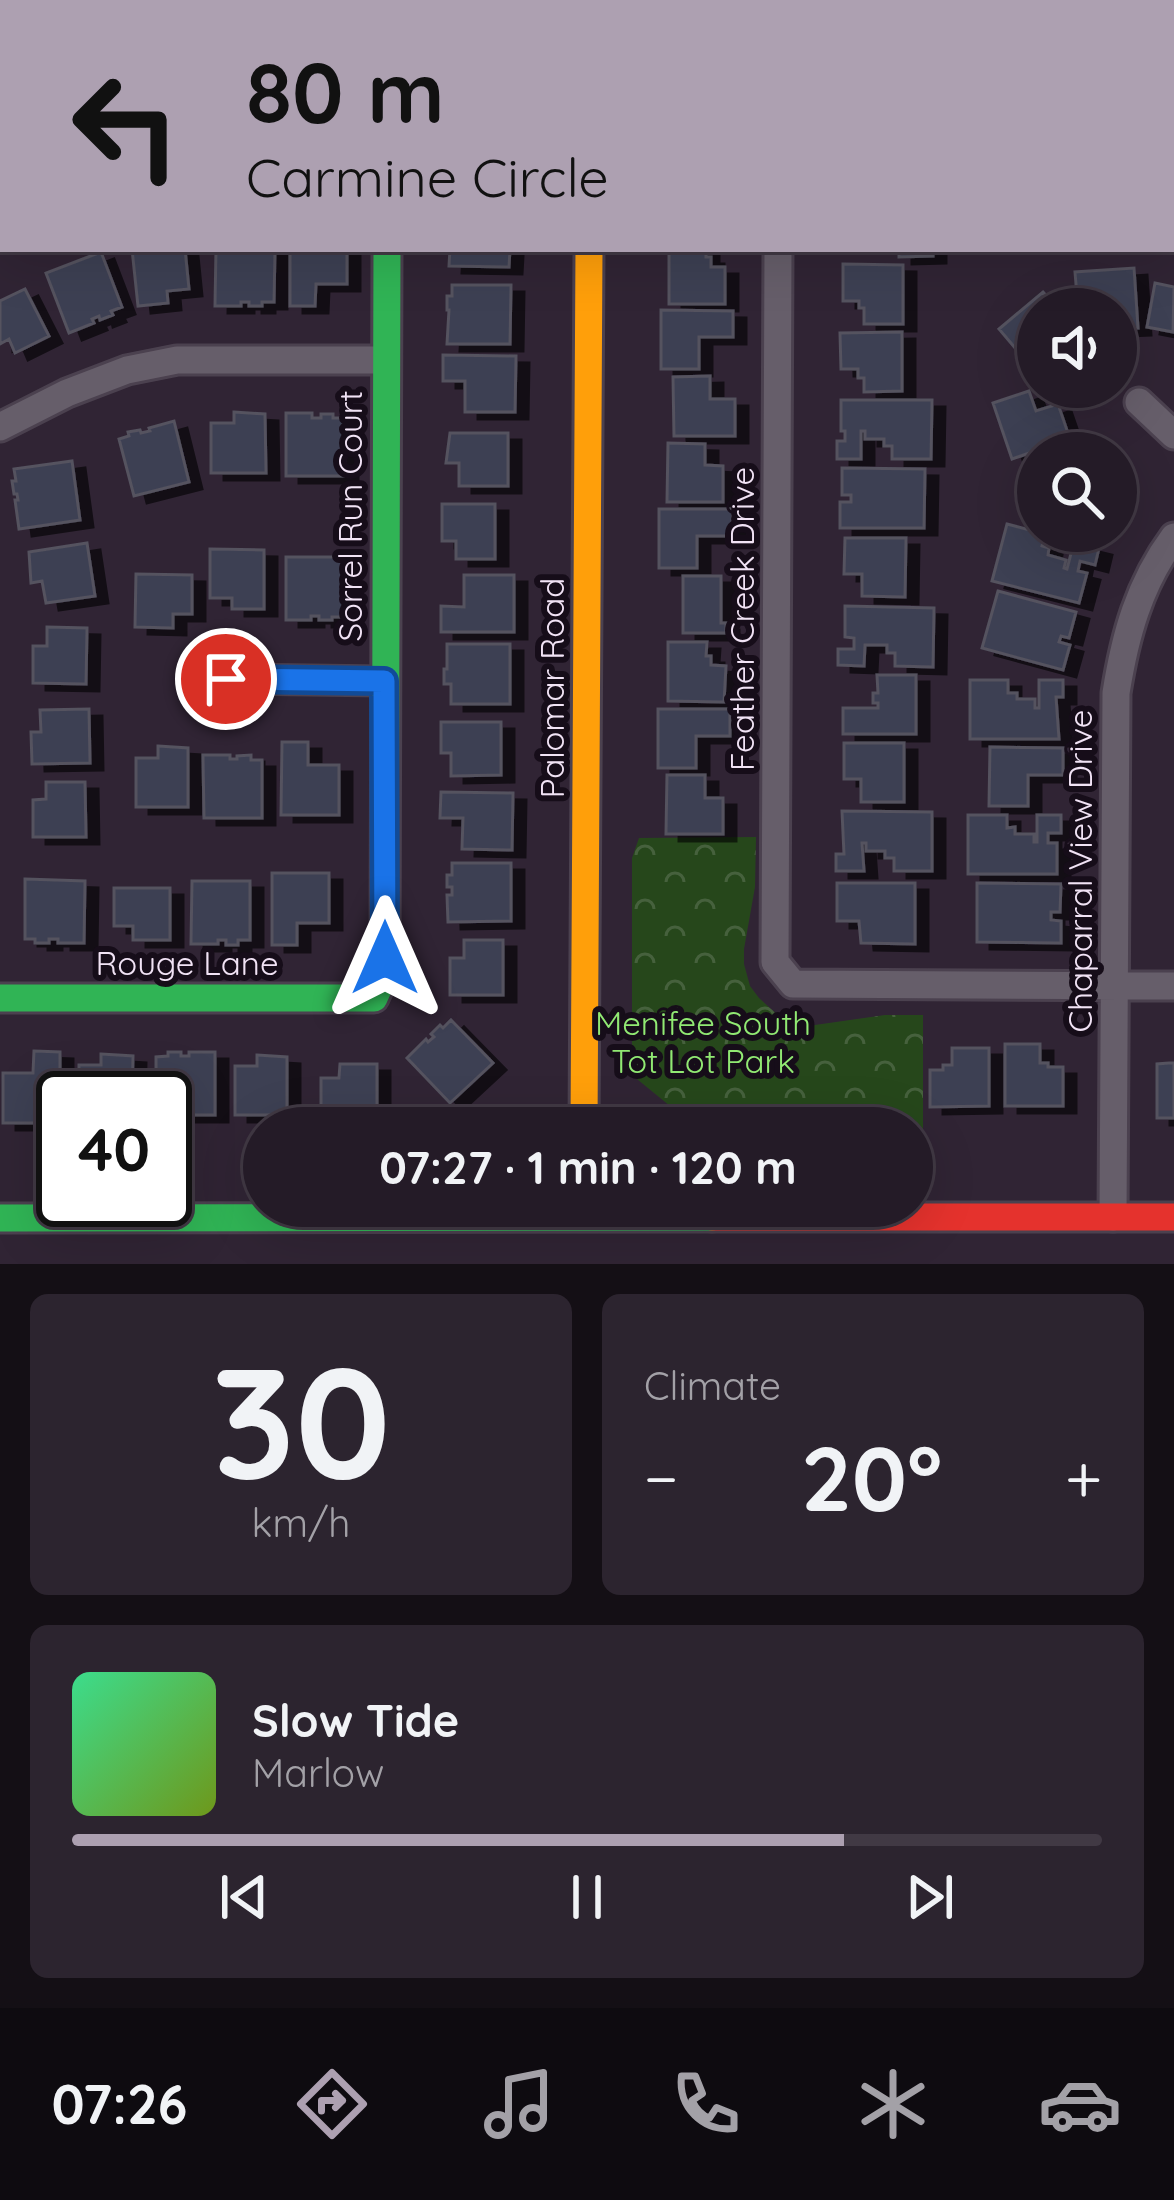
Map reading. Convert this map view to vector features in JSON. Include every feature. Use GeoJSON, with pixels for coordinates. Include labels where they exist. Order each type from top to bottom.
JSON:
{"type":"FeatureCollection","features":[{"type":"Feature","properties":{"kind":"street","name":"Sorrel Run Court"},"geometry":{"type":"LineString","coordinates":[[374,998],[385,958],[387,252]]}},
{"type":"Feature","properties":{"kind":"street","name":"Palomar Road"},"geometry":{"type":"LineString","coordinates":[[584,1107],[589,252]]}},
{"type":"Feature","properties":{"kind":"street","name":"Feather Creek Drive"},"geometry":{"type":"LineString","coordinates":[[778,252],[775,962],[793,984],[1114,986]]}},
{"type":"Feature","properties":{"kind":"street"},"geometry":{"type":"LineString","coordinates":[[0,427],[106,377],[177,360],[386,359]]}},
{"type":"Feature","properties":{"kind":"street"},"geometry":{"type":"LineString","coordinates":[[1139,402],[1174,435]]}},
{"type":"Feature","properties":{"kind":"street","name":"Chaparral View Drive"},"geometry":{"type":"LineString","coordinates":[[1113,1217],[1119,676],[1140,596],[1174,538]]}},
{"type":"Feature","properties":{"kind":"street"},"geometry":{"type":"LineString","coordinates":[[226,679],[384,681]]}},
{"type":"Feature","properties":{"kind":"street"},"geometry":{"type":"LineString","coordinates":[[1114,986],[1174,986]]}},
{"type":"Feature","properties":{"kind":"street","name":"Rouge Lane"},"geometry":{"type":"LineString","coordinates":[[0,998],[374,998]]}},
{"type":"Feature","properties":{"kind":"street"},"geometry":{"type":"LineString","coordinates":[[933,1215],[1174,1217]]}},
{"type":"Feature","properties":{"kind":"street"},"geometry":{"type":"LineString","coordinates":[[0,1218],[243,1216]]}},
{"type":"Feature","properties":{"kind":"green space","name":"Menifee South Tot Lot Park"},"geometry":{"type":"Polygon","coordinates":[[[756,837],[755,887],[744,949],[750,986],[781,1018],[808,1026],[885,1015],[923,1015],[923,1107],[671,1107],[632,1075],[632,858],[639,838],[756,837]]]}},
{"type":"Feature","properties":{"kind":"building"},"geometry":{"type":"Polygon","coordinates":[[[101,252],[122,307],[69,333],[46,273],[101,252]]]}},
{"type":"Feature","properties":{"kind":"building"},"geometry":{"type":"Polygon","coordinates":[[[132,252],[185,252],[189,289],[167,291],[168,303],[138,306],[132,252]]]}},
{"type":"Feature","properties":{"kind":"building"},"geometry":{"type":"Polygon","coordinates":[[[216,252],[275,252],[274,302],[215,306],[216,252]]]}},
{"type":"Feature","properties":{"kind":"building"},"geometry":{"type":"Polygon","coordinates":[[[290,252],[347,252],[347,284],[316,284],[315,306],[290,306],[290,252]]]}},
{"type":"Feature","properties":{"kind":"building"},"geometry":{"type":"Polygon","coordinates":[[[450,252],[510,252],[509,267],[449,266],[450,252]]]}},
{"type":"Feature","properties":{"kind":"building"},"geometry":{"type":"Polygon","coordinates":[[[669,252],[706,252],[711,267],[725,267],[725,304],[669,304],[669,252]]]}},
{"type":"Feature","properties":{"kind":"building"},"geometry":{"type":"Polygon","coordinates":[[[899,252],[933,252],[933,256],[899,257],[899,252]]]}},
{"type":"Feature","properties":{"kind":"building"},"geometry":{"type":"Polygon","coordinates":[[[843,264],[903,265],[903,324],[864,324],[859,301],[843,301],[843,264]]]}},
{"type":"Feature","properties":{"kind":"building"},"geometry":{"type":"Polygon","coordinates":[[[1134,268],[1135,288],[1076,288],[1075,272],[1134,268]]]}},
{"type":"Feature","properties":{"kind":"building"},"geometry":{"type":"Polygon","coordinates":[[[1155,283],[1174,287],[1173,332],[1147,327],[1155,283]]]}},
{"type":"Feature","properties":{"kind":"building"},"geometry":{"type":"Polygon","coordinates":[[[452,285],[511,285],[510,344],[447,344],[447,296],[452,296],[452,285]]]}},
{"type":"Feature","properties":{"kind":"building"},"geometry":{"type":"Polygon","coordinates":[[[25,289],[49,336],[15,353],[9,339],[0,344],[0,301],[25,289]]]}},
{"type":"Feature","properties":{"kind":"building"},"geometry":{"type":"Polygon","coordinates":[[[661,310],[733,311],[733,337],[699,337],[699,369],[661,369],[661,310]]]}},
{"type":"Feature","properties":{"kind":"building"},"geometry":{"type":"Polygon","coordinates":[[[1017,314],[1017,350],[999,329],[1017,314]]]}},
{"type":"Feature","properties":{"kind":"building"},"geometry":{"type":"Polygon","coordinates":[[[902,332],[902,391],[864,392],[858,369],[841,369],[840,333],[902,332]]]}},
{"type":"Feature","properties":{"kind":"building"},"geometry":{"type":"Polygon","coordinates":[[[443,355],[516,356],[515,412],[465,412],[465,381],[443,381],[443,355]]]}},
{"type":"Feature","properties":{"kind":"building"},"geometry":{"type":"Polygon","coordinates":[[[710,376],[710,399],[735,399],[735,436],[674,436],[673,377],[710,376]]]}},
{"type":"Feature","properties":{"kind":"building"},"geometry":{"type":"Polygon","coordinates":[[[1017,395],[1017,408],[1059,408],[1068,432],[1017,432],[1017,457],[1012,459],[993,403],[1017,395]]]}},
{"type":"Feature","properties":{"kind":"building"},"geometry":{"type":"Polygon","coordinates":[[[841,400],[932,400],[931,459],[892,459],[892,446],[884,446],[884,439],[865,439],[861,431],[861,459],[837,459],[837,441],[845,441],[841,400]]]}},
{"type":"Feature","properties":{"kind":"building"},"geometry":{"type":"Polygon","coordinates":[[[234,412],[265,414],[266,473],[211,473],[211,423],[234,423],[234,412]]]}},
{"type":"Feature","properties":{"kind":"building"},"geometry":{"type":"Polygon","coordinates":[[[286,413],[345,418],[345,476],[286,476],[286,413]]]}},
{"type":"Feature","properties":{"kind":"building"},"geometry":{"type":"Polygon","coordinates":[[[174,421],[189,482],[134,496],[119,439],[129,436],[128,432],[150,431],[174,421]]]}},
{"type":"Feature","properties":{"kind":"building"},"geometry":{"type":"Polygon","coordinates":[[[450,433],[508,433],[508,486],[459,486],[459,463],[446,463],[450,433]]]}},
{"type":"Feature","properties":{"kind":"building"},"geometry":{"type":"Polygon","coordinates":[[[668,443],[705,444],[705,465],[723,466],[723,502],[667,502],[668,443]]]}},
{"type":"Feature","properties":{"kind":"building"},"geometry":{"type":"Polygon","coordinates":[[[72,461],[80,520],[19,529],[14,469],[72,461]]]}},
{"type":"Feature","properties":{"kind":"building"},"geometry":{"type":"Polygon","coordinates":[[[842,468],[925,469],[924,528],[840,528],[840,502],[851,502],[851,495],[842,495],[842,468]]]}},
{"type":"Feature","properties":{"kind":"building"},"geometry":{"type":"Polygon","coordinates":[[[442,504],[495,504],[495,559],[456,559],[456,541],[442,541],[442,504]]]}},
{"type":"Feature","properties":{"kind":"building"},"geometry":{"type":"Polygon","coordinates":[[[659,509],[733,509],[731,536],[697,536],[697,568],[659,568],[659,509]]]}},
{"type":"Feature","properties":{"kind":"building"},"geometry":{"type":"Polygon","coordinates":[[[1007,524],[1017,527],[1017,552],[1048,552],[1066,560],[1067,569],[1071,552],[1098,552],[1095,565],[1080,561],[1078,571],[1087,573],[1079,603],[992,581],[1007,524]]]}},
{"type":"Feature","properties":{"kind":"building"},"geometry":{"type":"Polygon","coordinates":[[[845,538],[906,538],[905,597],[862,596],[862,574],[844,574],[845,538]]]}},
{"type":"Feature","properties":{"kind":"building"},"geometry":{"type":"Polygon","coordinates":[[[87,543],[95,596],[46,603],[42,581],[31,583],[29,552],[87,543]]]}},
{"type":"Feature","properties":{"kind":"building"},"geometry":{"type":"Polygon","coordinates":[[[210,549],[264,550],[264,609],[232,609],[232,598],[210,598],[210,549]]]}},
{"type":"Feature","properties":{"kind":"building"},"geometry":{"type":"Polygon","coordinates":[[[286,557],[344,557],[344,617],[286,620],[286,557]]]}},
{"type":"Feature","properties":{"kind":"building"},"geometry":{"type":"Polygon","coordinates":[[[136,574],[192,575],[192,614],[173,614],[173,628],[135,627],[136,574]]]}},
{"type":"Feature","properties":{"kind":"building"},"geometry":{"type":"Polygon","coordinates":[[[464,575],[514,575],[514,632],[441,632],[441,606],[464,607],[464,575]]]}},
{"type":"Feature","properties":{"kind":"building"},"geometry":{"type":"Polygon","coordinates":[[[683,576],[721,576],[721,623],[726,623],[726,633],[683,633],[683,576]]]}},
{"type":"Feature","properties":{"kind":"building"},"geometry":{"type":"Polygon","coordinates":[[[998,591],[1076,612],[1069,638],[1061,636],[1059,642],[1070,645],[1063,670],[982,648],[998,591]]]}},
{"type":"Feature","properties":{"kind":"building"},"geometry":{"type":"Polygon","coordinates":[[[845,606],[934,608],[933,667],[895,666],[895,653],[887,653],[887,645],[865,645],[864,666],[838,665],[838,649],[854,649],[854,638],[845,637],[845,606]]]}},
{"type":"Feature","properties":{"kind":"building"},"geometry":{"type":"Polygon","coordinates":[[[47,627],[87,628],[86,684],[33,683],[33,646],[47,646],[47,627]]]}},
{"type":"Feature","properties":{"kind":"building"},"geometry":{"type":"Polygon","coordinates":[[[668,642],[707,642],[711,665],[726,666],[724,702],[668,701],[668,642]]]}},
{"type":"Feature","properties":{"kind":"building"},"geometry":{"type":"Polygon","coordinates":[[[447,644],[510,644],[510,704],[451,704],[451,684],[444,684],[447,644]]]}},
{"type":"Feature","properties":{"kind":"building"},"geometry":{"type":"Polygon","coordinates":[[[877,675],[916,675],[916,734],[843,734],[843,708],[878,708],[873,703],[877,675]]]}},
{"type":"Feature","properties":{"kind":"building"},"geometry":{"type":"Polygon","coordinates":[[[970,680],[1008,680],[1008,693],[1017,693],[1017,699],[1035,699],[1035,708],[1039,708],[1039,680],[1063,680],[1063,697],[1056,697],[1059,739],[970,739],[970,680]]]}},
{"type":"Feature","properties":{"kind":"building"},"geometry":{"type":"Polygon","coordinates":[[[89,709],[90,763],[32,764],[31,732],[41,732],[40,710],[89,709]]]}},
{"type":"Feature","properties":{"kind":"building"},"geometry":{"type":"Polygon","coordinates":[[[658,709],[730,709],[730,736],[696,736],[696,768],[658,768],[658,709]]]}},
{"type":"Feature","properties":{"kind":"building"},"geometry":{"type":"Polygon","coordinates":[[[441,722],[501,722],[501,775],[451,776],[451,753],[441,753],[441,722]]]}},
{"type":"Feature","properties":{"kind":"building"},"geometry":{"type":"Polygon","coordinates":[[[282,742],[308,742],[308,765],[339,765],[339,815],[281,815],[282,742]]]}},
{"type":"Feature","properties":{"kind":"building"},"geometry":{"type":"Polygon","coordinates":[[[844,743],[904,743],[904,802],[861,802],[861,779],[844,779],[844,743]]]}},
{"type":"Feature","properties":{"kind":"building"},"geometry":{"type":"Polygon","coordinates":[[[158,746],[188,748],[188,807],[136,807],[136,758],[158,758],[158,746]]]}},
{"type":"Feature","properties":{"kind":"building"},"geometry":{"type":"Polygon","coordinates":[[[990,747],[1063,748],[1063,775],[1028,775],[1028,806],[989,806],[990,747]]]}},
{"type":"Feature","properties":{"kind":"building"},"geometry":{"type":"Polygon","coordinates":[[[203,755],[237,759],[251,755],[251,760],[262,760],[262,818],[204,818],[203,755]]]}},
{"type":"Feature","properties":{"kind":"building"},"geometry":{"type":"Polygon","coordinates":[[[667,775],[705,775],[705,798],[723,798],[723,834],[666,834],[667,775]]]}},
{"type":"Feature","properties":{"kind":"building"},"geometry":{"type":"Polygon","coordinates":[[[46,782],[85,782],[86,837],[33,837],[33,800],[46,799],[46,782]]]}},
{"type":"Feature","properties":{"kind":"building"},"geometry":{"type":"Polygon","coordinates":[[[441,792],[513,793],[512,850],[462,849],[463,818],[440,818],[441,792]]]}},
{"type":"Feature","properties":{"kind":"building"},"geometry":{"type":"Polygon","coordinates":[[[842,811],[932,812],[932,871],[894,871],[894,858],[885,858],[885,851],[866,851],[862,843],[864,871],[836,871],[836,854],[844,854],[842,811]]]}},
{"type":"Feature","properties":{"kind":"building"},"geometry":{"type":"Polygon","coordinates":[[[968,815],[1007,815],[1007,828],[1015,827],[1015,834],[1034,834],[1037,842],[1037,815],[1061,815],[1061,833],[1048,833],[1048,843],[1057,843],[1057,874],[968,874],[968,815]]]}},
{"type":"Feature","properties":{"kind":"building"},"geometry":{"type":"Polygon","coordinates":[[[452,863],[511,863],[511,921],[448,922],[447,895],[452,895],[452,887],[447,887],[447,875],[452,875],[452,863]]]}},
{"type":"Feature","properties":{"kind":"building"},"geometry":{"type":"Polygon","coordinates":[[[272,873],[329,873],[329,923],[297,923],[297,945],[272,945],[272,873]]]}},
{"type":"Feature","properties":{"kind":"building"},"geometry":{"type":"Polygon","coordinates":[[[25,879],[85,881],[84,943],[25,939],[25,879]]]}},
{"type":"Feature","properties":{"kind":"building"},"geometry":{"type":"Polygon","coordinates":[[[192,881],[250,881],[250,940],[238,940],[238,945],[226,945],[226,940],[191,944],[192,881]]]}},
{"type":"Feature","properties":{"kind":"building"},"geometry":{"type":"Polygon","coordinates":[[[837,883],[915,883],[915,944],[861,943],[859,921],[837,921],[837,883]]]}},
{"type":"Feature","properties":{"kind":"building"},"geometry":{"type":"Polygon","coordinates":[[[977,883],[1061,884],[1060,912],[1051,912],[1051,920],[1061,921],[1061,943],[977,942],[977,883]]]}},
{"type":"Feature","properties":{"kind":"building"},"geometry":{"type":"Polygon","coordinates":[[[114,888],[170,888],[170,940],[133,940],[133,926],[114,926],[114,888]]]}},
{"type":"Feature","properties":{"kind":"building"},"geometry":{"type":"Polygon","coordinates":[[[464,940],[503,940],[503,995],[450,995],[450,958],[464,958],[464,940]]]}},
{"type":"Feature","properties":{"kind":"building"},"geometry":{"type":"Polygon","coordinates":[[[451,1020],[493,1063],[450,1103],[407,1058],[451,1020]]]}},
{"type":"Feature","properties":{"kind":"building"},"geometry":{"type":"Polygon","coordinates":[[[1005,1044],[1040,1044],[1040,1063],[1063,1067],[1063,1106],[1005,1106],[1005,1044]]]}},
{"type":"Feature","properties":{"kind":"building"},"geometry":{"type":"Polygon","coordinates":[[[952,1048],[989,1048],[989,1106],[930,1107],[930,1070],[952,1065],[952,1048]]]}},
{"type":"Feature","properties":{"kind":"building"},"geometry":{"type":"Polygon","coordinates":[[[34,1051],[60,1052],[60,1071],[36,1071],[36,1123],[3,1123],[3,1073],[33,1073],[34,1051]]]}},
{"type":"Feature","properties":{"kind":"building"},"geometry":{"type":"Polygon","coordinates":[[[168,1052],[189,1056],[189,1052],[215,1052],[215,1115],[192,1115],[192,1071],[156,1071],[156,1057],[168,1056],[168,1052]]]}},
{"type":"Feature","properties":{"kind":"building"},"geometry":{"type":"Polygon","coordinates":[[[101,1054],[133,1056],[133,1071],[79,1071],[79,1065],[101,1065],[101,1054]]]}},
{"type":"Feature","properties":{"kind":"building"},"geometry":{"type":"Polygon","coordinates":[[[257,1055],[287,1057],[287,1107],[243,1107],[243,1115],[235,1115],[235,1066],[257,1066],[257,1055]]]}},
{"type":"Feature","properties":{"kind":"building"},"geometry":{"type":"Polygon","coordinates":[[[1174,1063],[1174,1118],[1157,1118],[1157,1064],[1174,1063]]]}},
{"type":"Feature","properties":{"kind":"building"},"geometry":{"type":"Polygon","coordinates":[[[340,1064],[377,1064],[377,1107],[321,1107],[321,1078],[339,1078],[340,1064]]]}},
{"type":"Feature","properties":{"kind":"traffic: fast"},"geometry":{"type":"LineString","coordinates":[[0,998],[374,998],[385,958],[387,252]]}},
{"type":"Feature","properties":{"kind":"traffic: fast"},"geometry":{"type":"LineString","coordinates":[[0,1218],[243,1218]]}},
{"type":"Feature","properties":{"kind":"traffic: slow"},"geometry":{"type":"LineString","coordinates":[[584,1107],[589,252]]}},
{"type":"Feature","properties":{"kind":"traffic: jam"},"geometry":{"type":"LineString","coordinates":[[933,1217],[1174,1217]]}},
{"type":"Feature","properties":{"kind":"route"},"geometry":{"type":"LineString","coordinates":[[226,679],[384,681],[385,958]]}}]}
